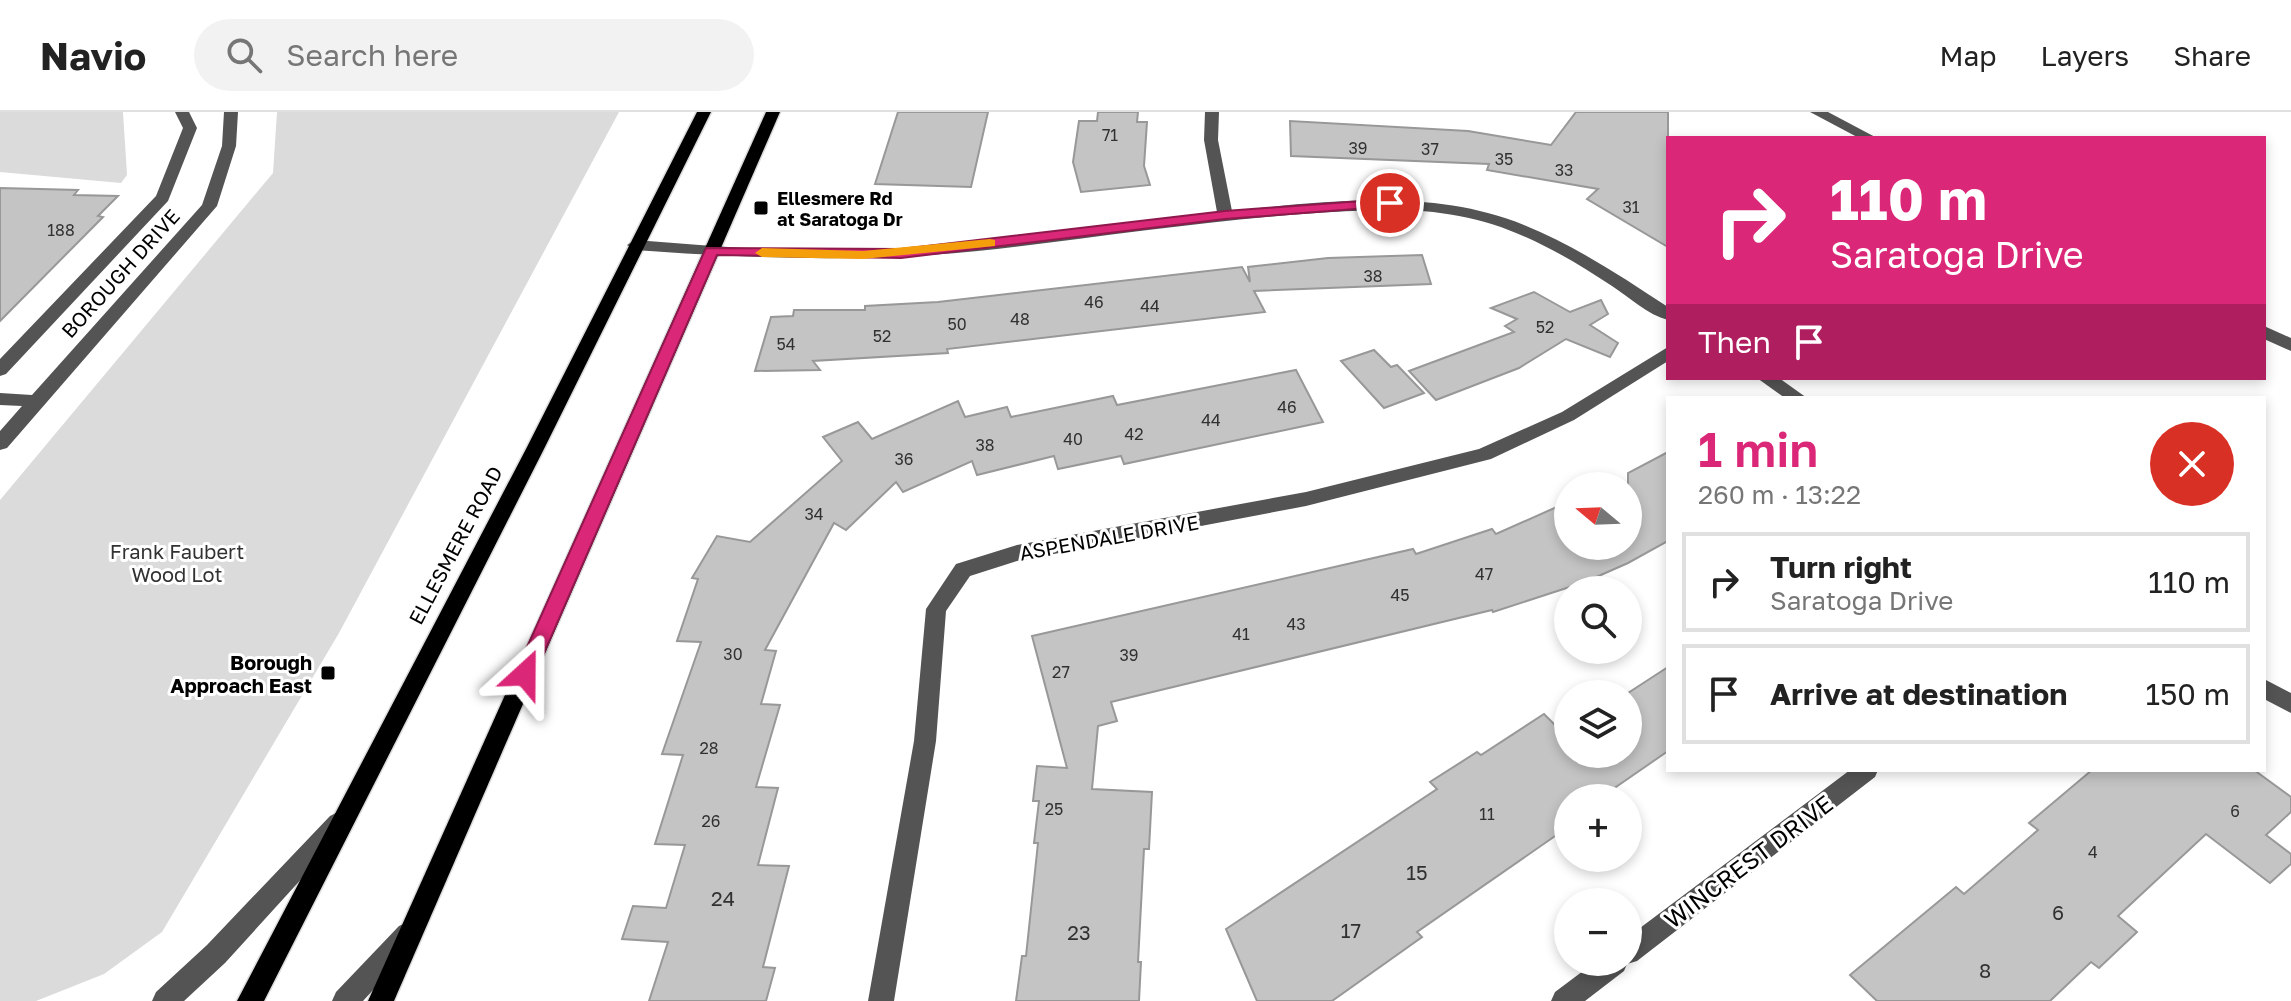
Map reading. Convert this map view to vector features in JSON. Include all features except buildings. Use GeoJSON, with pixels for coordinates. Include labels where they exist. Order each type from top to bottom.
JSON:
{"type":"FeatureCollection","features":[{"type":"Feature","properties":{"kind":"main road","name":"ELLESMERE ROAD"},"geometry":{"type":"LineString","coordinates":[[250,1001],[535,449],[704,112]]}},
{"type":"Feature","properties":{"kind":"main road"},"geometry":{"type":"LineString","coordinates":[[381,1001],[773,112]]}},
{"type":"Feature","properties":{"kind":"street","name":"BOROUGH DRIVE"},"geometry":{"type":"LineString","coordinates":[[0,370],[163,198],[190,128],[182,112]]}},
{"type":"Feature","properties":{"kind":"street","name":"BOROUGH DRIVE"},"geometry":{"type":"LineString","coordinates":[[0,443],[209,206],[229,146],[231,112]]}},
{"type":"Feature","properties":{"kind":"street"},"geometry":{"type":"LineString","coordinates":[[1212,112],[1211,140],[1225,215]]}},
{"type":"Feature","properties":{"kind":"street"},"geometry":{"type":"LineString","coordinates":[[1817,112],[1866,136]]}},
{"type":"Feature","properties":{"kind":"street"},"geometry":{"type":"LineString","coordinates":[[635,245],[805,254],[901,253],[1225,215],[1390,203],[1460,211],[1497,220],[1570,251],[1666,314]]}},
{"type":"Feature","properties":{"kind":"street"},"geometry":{"type":"LineString","coordinates":[[2266,333],[2291,345]]}},
{"type":"Feature","properties":{"kind":"street","name":"ASPENDALE DRIVE"},"geometry":{"type":"LineString","coordinates":[[881,1001],[925,741],[936,609],[963,570],[1017,553],[1306,499],[1484,454],[1568,416],[1666,354]]}},
{"type":"Feature","properties":{"kind":"street"},"geometry":{"type":"LineString","coordinates":[[1769,380],[1795,396]]}},
{"type":"Feature","properties":{"kind":"street"},"geometry":{"type":"LineString","coordinates":[[0,399],[36,401]]}},
{"type":"Feature","properties":{"kind":"street"},"geometry":{"type":"LineString","coordinates":[[2266,689],[2291,704]]}},
{"type":"Feature","properties":{"kind":"street","name":"WINCREST DRIVE"},"geometry":{"type":"LineString","coordinates":[[1642,941],[1864,772]]}},
{"type":"Feature","properties":{"kind":"street"},"geometry":{"type":"LineString","coordinates":[[165,1001],[216,954],[341,820]]}},
{"type":"Feature","properties":{"kind":"street"},"geometry":{"type":"LineString","coordinates":[[345,1001],[413,928]]}},
{"type":"Feature","properties":{"kind":"street"},"geometry":{"type":"LineString","coordinates":[[1564,1001],[1597,976]]}},
{"type":"Feature","properties":{"kind":"green space"},"geometry":{"type":"Polygon","coordinates":[[[0,112],[123,112],[127,175],[121,183],[0,172],[0,112]]]}},
{"type":"Feature","properties":{"kind":"green space","name":"Frank Faubert Wood Lot"},"geometry":{"type":"Polygon","coordinates":[[[277,112],[619,112],[339,633],[162,932],[104,974],[36,1001],[0,1001],[0,500],[273,173],[277,112]]]}},
{"type":"Feature","properties":{"kind":"slow traffic"},"geometry":{"type":"LineString","coordinates":[[762,253],[863,255],[990,243]]}},
{"type":"Feature","properties":{"kind":"place","name":"Ellesmere Rd at Saratoga Dr"},"geometry":{"type":"Point","coordinates":[761,208]}},
{"type":"Feature","properties":{"kind":"place","name":"Borough Approach East"},"geometry":{"type":"Point","coordinates":[328,673]}},
{"type":"Feature","properties":{"kind":"route"},"geometry":{"type":"LineString","coordinates":[[525,674],[711,251],[901,253],[1225,215],[1390,203]]}}]}
